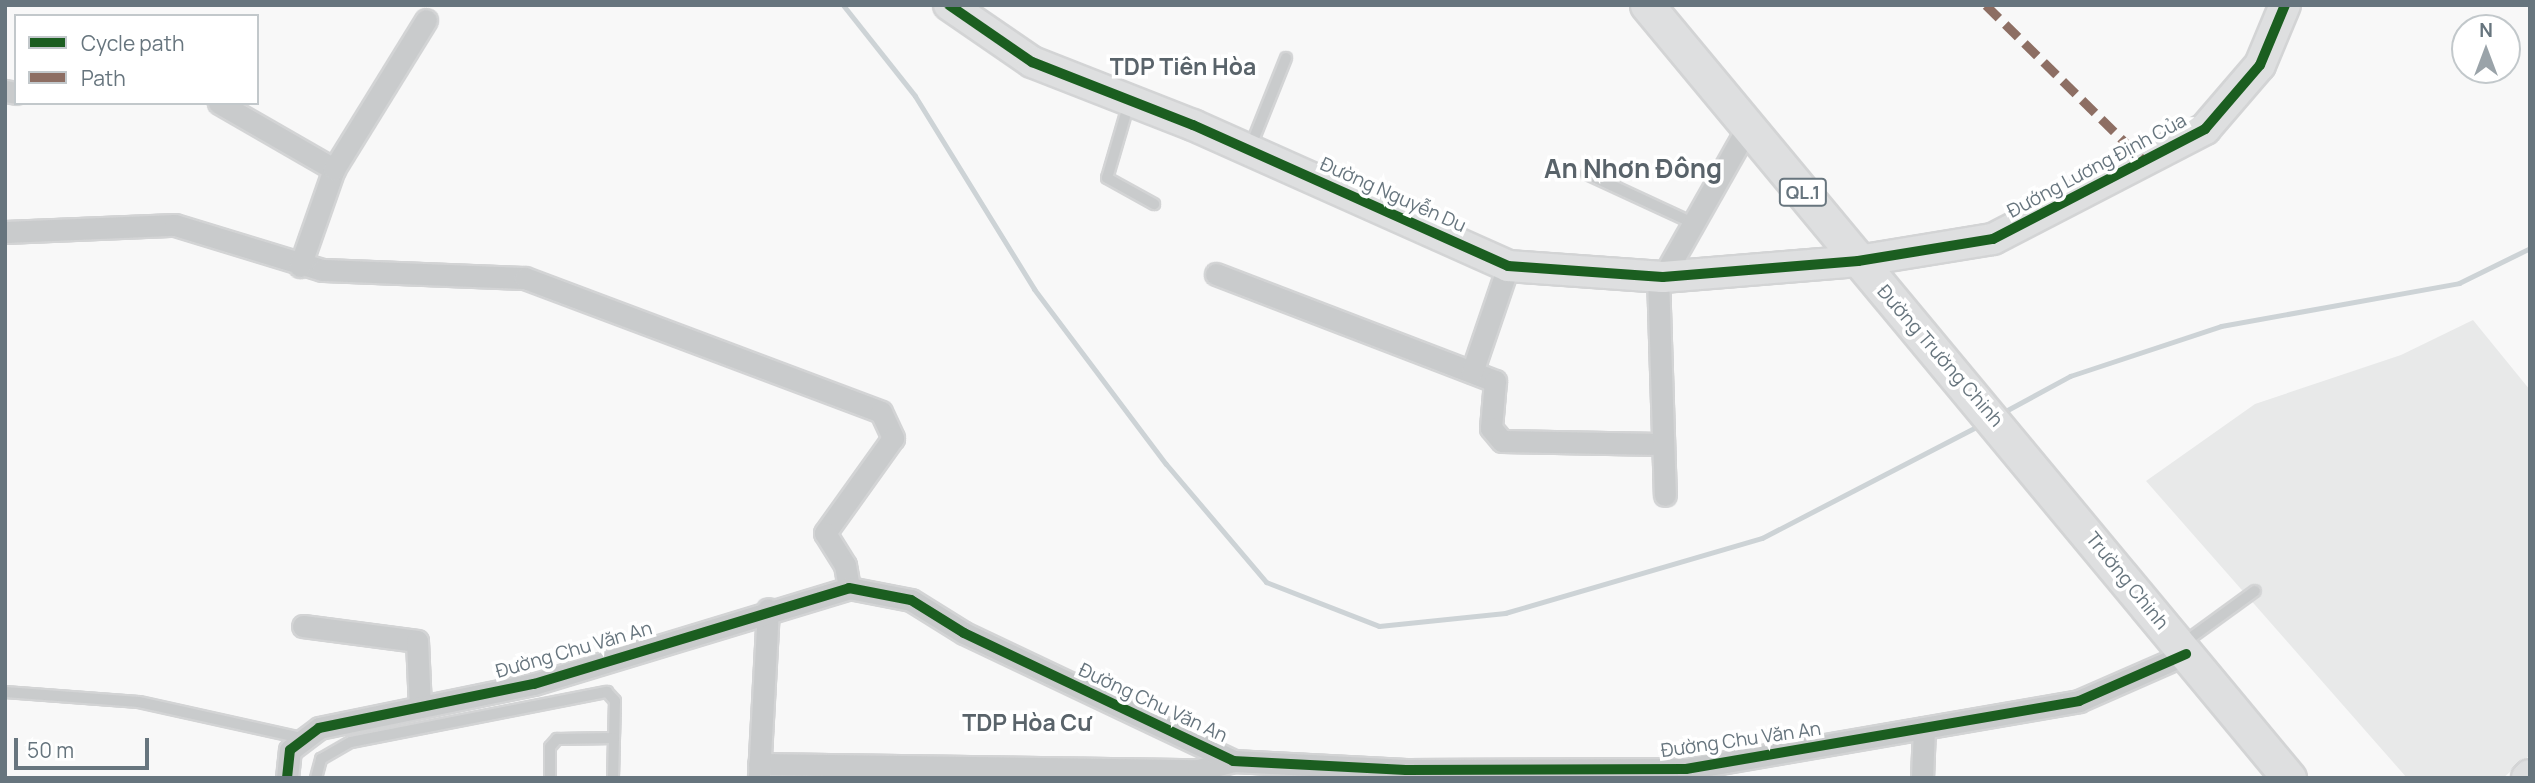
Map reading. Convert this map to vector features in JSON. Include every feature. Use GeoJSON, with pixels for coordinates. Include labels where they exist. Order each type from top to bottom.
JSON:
{"type":"FeatureCollection","features":[{"type":"Feature","properties":{"kind":"main road","name":"Đường Trường Chinh"},"geometry":{"type":"LineString","coordinates":[[1647,5],[1749,125],[1858,261],[2019,449]]}},
{"type":"Feature","properties":{"kind":"main road","name":"Trường Chinh"},"geometry":{"type":"LineString","coordinates":[[2019,449],[2289,778]]}},
{"type":"Feature","properties":{"kind":"street","name":"Đường Nguyễn Du"},"geometry":{"type":"LineString","coordinates":[[949,5],[1032,62],[1249,150],[1508,265],[1660,277],[1858,261]]}},
{"type":"Feature","properties":{"kind":"street","name":"Đướng Lương Định Của"},"geometry":{"type":"LineString","coordinates":[[1858,261],[1993,239],[2205,129],[2260,65],[2285,5]]}},
{"type":"Feature","properties":{"kind":"street"},"geometry":{"type":"LineString","coordinates":[[300,266],[334,169],[426,20]]}},
{"type":"Feature","properties":{"kind":"street"},"geometry":{"type":"LineString","coordinates":[[222,105],[334,169]]}},
{"type":"Feature","properties":{"kind":"street"},"geometry":{"type":"LineString","coordinates":[[1665,495],[1660,444],[1660,277],[1749,125]]}},
{"type":"Feature","properties":{"kind":"street"},"geometry":{"type":"LineString","coordinates":[[5,232],[175,225],[300,266],[525,278],[881,412],[893,438],[825,533],[845,565],[849,588]]}},
{"type":"Feature","properties":{"kind":"street"},"geometry":{"type":"LineString","coordinates":[[1472,372],[1508,265]]}},
{"type":"Feature","properties":{"kind":"street"},"geometry":{"type":"LineString","coordinates":[[1216,274],[1495,382],[1491,428],[1502,441],[1660,444]]}},
{"type":"Feature","properties":{"kind":"street","name":"Đường Chu Văn An"},"geometry":{"type":"LineString","coordinates":[[302,738],[319,728],[534,684],[768,609],[849,588],[911,600],[964,633],[1233,761],[1275,770],[1686,773],[2079,701],[2183,650]]}},
{"type":"Feature","properties":{"kind":"street"},"geometry":{"type":"LineString","coordinates":[[768,609],[759,771],[1198,770],[1233,761]]}},
{"type":"Feature","properties":{"kind":"street"},"geometry":{"type":"LineString","coordinates":[[303,626],[417,641],[420,707]]}},
{"type":"Feature","properties":{"kind":"street"},"geometry":{"type":"LineString","coordinates":[[1922,778],[1924,728]]}},
{"type":"Feature","properties":{"kind":"street"},"geometry":{"type":"LineString","coordinates":[[287,778],[290,750],[302,738]]}},
{"type":"Feature","properties":{"kind":"lane"},"geometry":{"type":"LineString","coordinates":[[1249,150],[1286,58]]}},
{"type":"Feature","properties":{"kind":"lane"},"geometry":{"type":"LineString","coordinates":[[1130,101],[1105,172],[1112,184],[1154,204]]}},
{"type":"Feature","properties":{"kind":"lane"},"geometry":{"type":"LineString","coordinates":[[1587,174],[1693,223]]}},
{"type":"Feature","properties":{"kind":"lane"},"geometry":{"type":"LineString","coordinates":[[2183,650],[2255,590]]}},
{"type":"Feature","properties":{"kind":"lane"},"geometry":{"type":"LineString","coordinates":[[5,692],[139,702],[302,738]]}},
{"type":"Feature","properties":{"kind":"lane"},"geometry":{"type":"LineString","coordinates":[[316,778],[321,760],[351,742],[607,692],[615,701],[613,778]]}},
{"type":"Feature","properties":{"kind":"lane"},"geometry":{"type":"LineString","coordinates":[[550,778],[550,747],[557,739],[614,738]]}},
{"type":"Feature","properties":{"kind":"shaded area"},"geometry":{"type":"Polygon","coordinates":[[[2473,320],[2530,390],[2530,755],[2503,778],[2407,778],[2146,481],[2255,404],[2401,355],[2473,320]]]}},
{"type":"Feature","properties":{"kind":"waterway"},"geometry":{"type":"LineString","coordinates":[[843,5],[915,96],[1034,289],[1166,464],[1266,582],[1379,626],[1505,613],[1762,538],[1980,425]]}},
{"type":"Feature","properties":{"kind":"waterway"},"geometry":{"type":"LineString","coordinates":[[2000,414],[2070,376],[2221,326],[2459,283],[2530,248]]}},
{"type":"Feature","properties":{"kind":"marked path"},"geometry":{"type":"LineString","coordinates":[[1986,5],[2146,163]]}},
{"type":"Feature","properties":{"kind":"cycle path"},"geometry":{"type":"LineString","coordinates":[[949,5],[1032,62],[1193,125],[1508,266],[1663,277],[1858,261],[1993,239],[2205,129],[2260,65],[2285,5]]}},
{"type":"Feature","properties":{"kind":"cycle path"},"geometry":{"type":"LineString","coordinates":[[287,778],[290,750],[319,728],[534,684],[849,588],[911,600],[964,633],[1233,761],[1406,770],[1686,769],[2079,701],[2186,654]]}},
{"type":"Feature","properties":{"kind":"district","name":"TDP Tiên Hòa"},"geometry":{"type":"Point","coordinates":[1183,66]}},
{"type":"Feature","properties":{"kind":"district","name":"An Nhơn Đông"},"geometry":{"type":"Point","coordinates":[1633,169]}},
{"type":"Feature","properties":{"kind":"district","name":"TDP Hòa Cư"},"geometry":{"type":"Point","coordinates":[1027,722]}}]}
